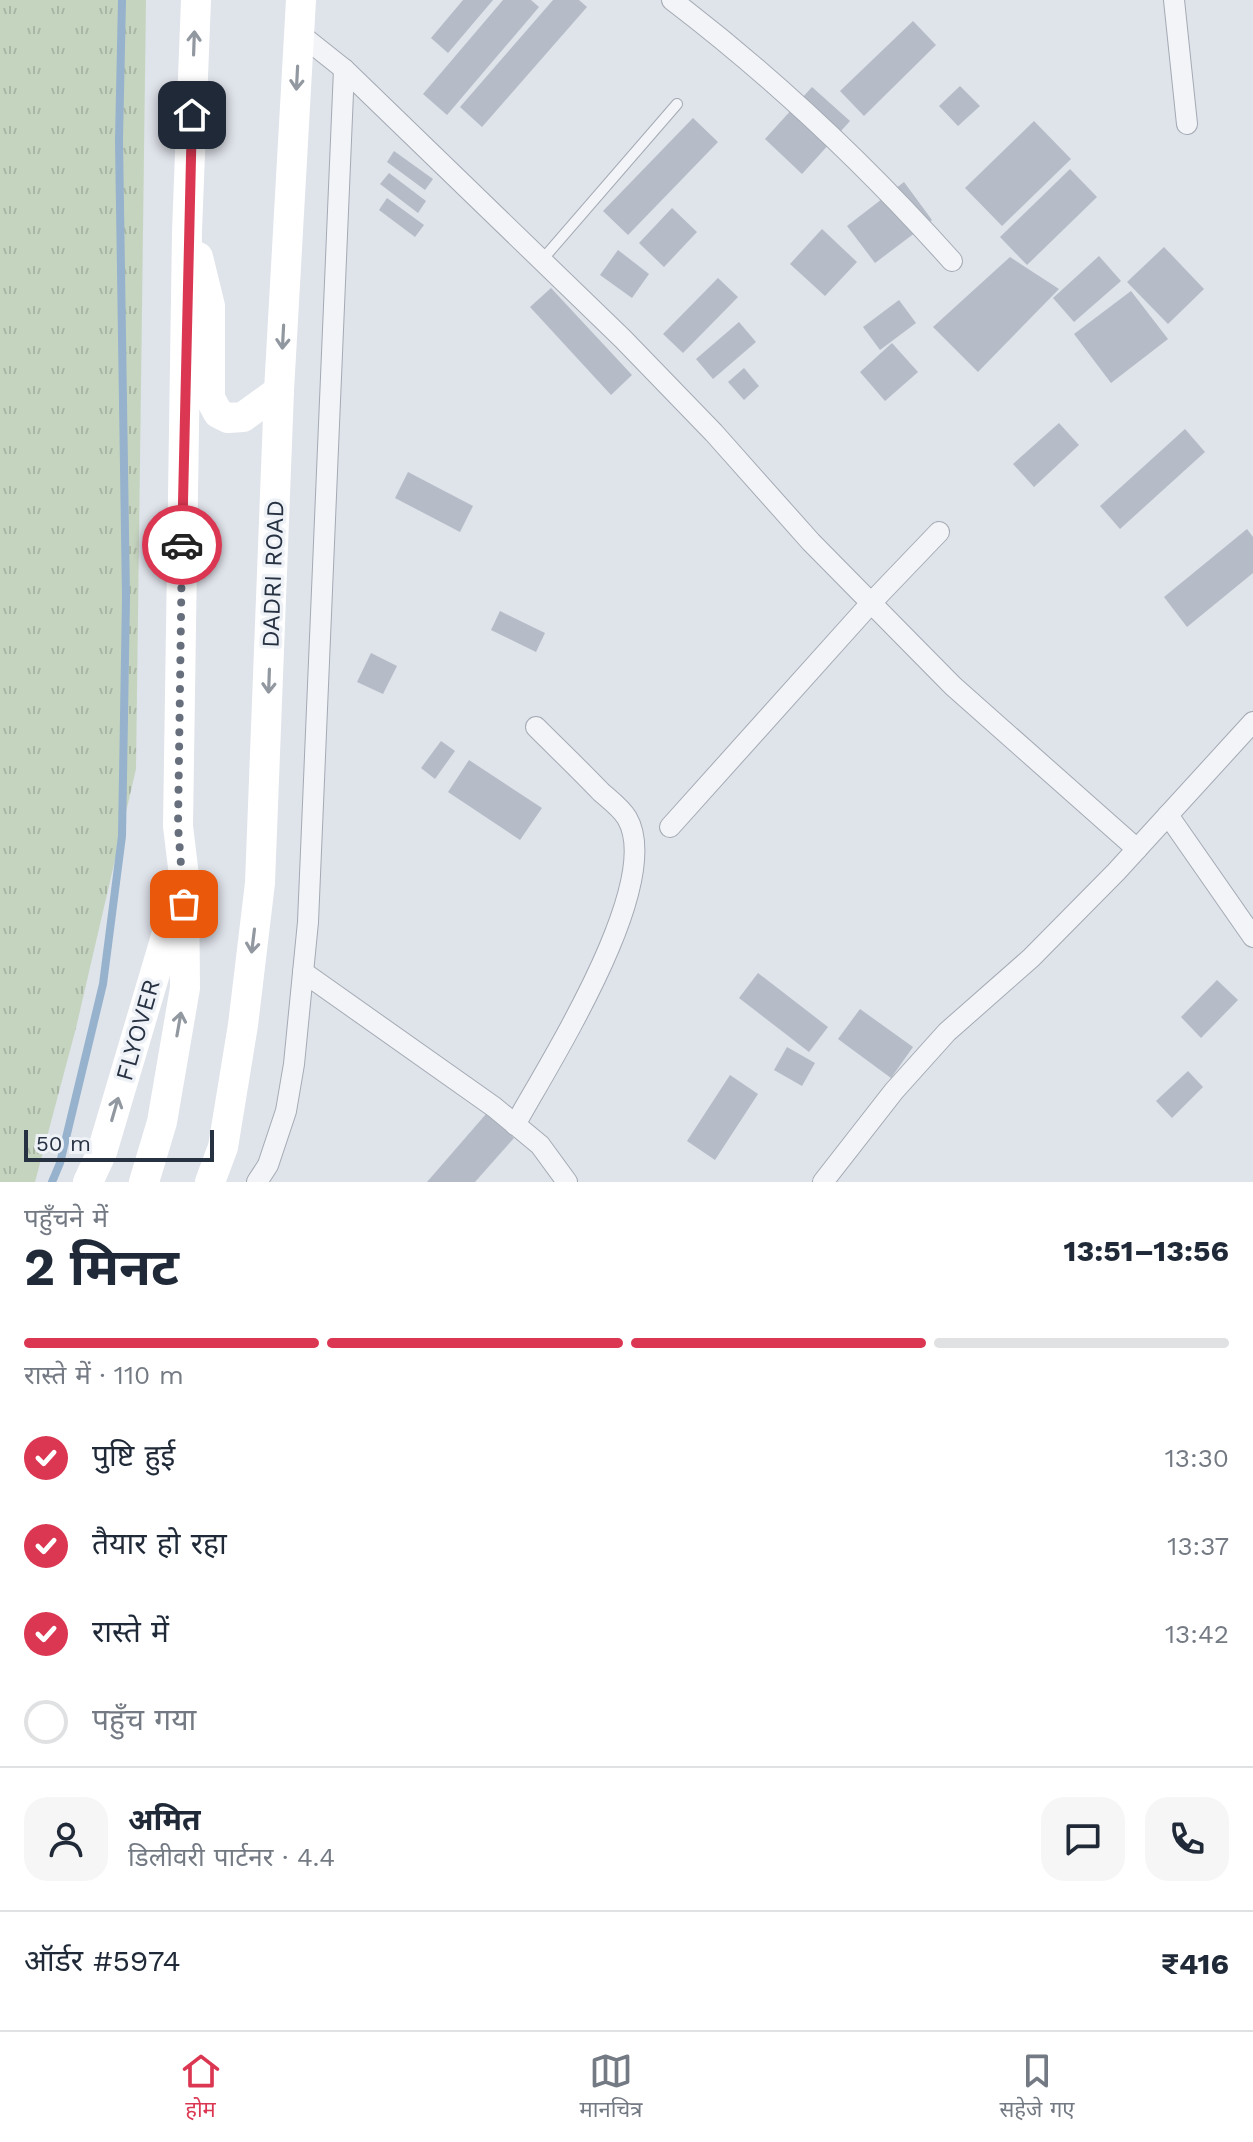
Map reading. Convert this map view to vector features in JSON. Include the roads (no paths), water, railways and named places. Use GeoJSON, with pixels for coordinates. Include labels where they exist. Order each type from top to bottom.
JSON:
{"type":"FeatureCollection","features":[{"type":"Feature","properties":{"kind":"main road"},"geometry":{"type":"LineString","coordinates":[[144,1182],[162,1122],[185,988],[184,876],[178,826],[187,231],[196,0]]}},
{"type":"Feature","properties":{"kind":"main road","name":"DADRI ROAD"},"geometry":{"type":"LineString","coordinates":[[223,1147],[243,1025],[260,883],[279,391],[301,0]]}},
{"type":"Feature","properties":{"kind":"main road"},"geometry":{"type":"LineString","coordinates":[[187,231],[202,267],[210,306],[210,398],[218,413],[228,418],[243,417],[279,391]]}},
{"type":"Feature","properties":{"kind":"main road","name":"FLYOVER"},"geometry":{"type":"LineString","coordinates":[[88,1182],[102,1152],[184,876]]}},
{"type":"Feature","properties":{"kind":"main road"},"geometry":{"type":"LineString","coordinates":[[210,1182],[223,1147]]}},
{"type":"Feature","properties":{"kind":"main road"},"geometry":{"type":"LineString","coordinates":[[223,1147],[225,1182]]}},
{"type":"Feature","properties":{"kind":"street"},"geometry":{"type":"LineString","coordinates":[[672,0],[815,122],[914,219],[952,261]]}},
{"type":"Feature","properties":{"kind":"street"},"geometry":{"type":"LineString","coordinates":[[1174,0],[1187,124]]}},
{"type":"Feature","properties":{"kind":"street"},"geometry":{"type":"LineString","coordinates":[[300,34],[344,69],[542,260],[714,433],[811,542],[953,686],[1137,849]]}},
{"type":"Feature","properties":{"kind":"street"},"geometry":{"type":"LineString","coordinates":[[257,1182],[268,1165],[286,1111],[308,922],[344,69]]}},
{"type":"Feature","properties":{"kind":"street"},"geometry":{"type":"LineString","coordinates":[[670,827],[871,603],[939,532]]}},
{"type":"Feature","properties":{"kind":"street"},"geometry":{"type":"LineString","coordinates":[[823,1182],[894,1091],[947,1032],[1031,958],[1137,849],[1253,722]]}},
{"type":"Feature","properties":{"kind":"street"},"geometry":{"type":"LineString","coordinates":[[515,1125],[608,949],[627,904],[635,860],[635,837],[626,816],[536,727]]}},
{"type":"Feature","properties":{"kind":"street"},"geometry":{"type":"LineString","coordinates":[[1168,815],[1253,937]]}},
{"type":"Feature","properties":{"kind":"street"},"geometry":{"type":"LineString","coordinates":[[303,972],[494,1107],[540,1145],[567,1182]]}},
{"type":"Feature","properties":{"kind":"lane"},"geometry":{"type":"LineString","coordinates":[[542,260],[677,104]]}},
{"type":"Feature","properties":{"kind":"waterway"},"geometry":{"type":"LineString","coordinates":[[52,1182],[60,1163],[103,984],[122,836],[126,598],[119,140],[122,0]]}}]}
